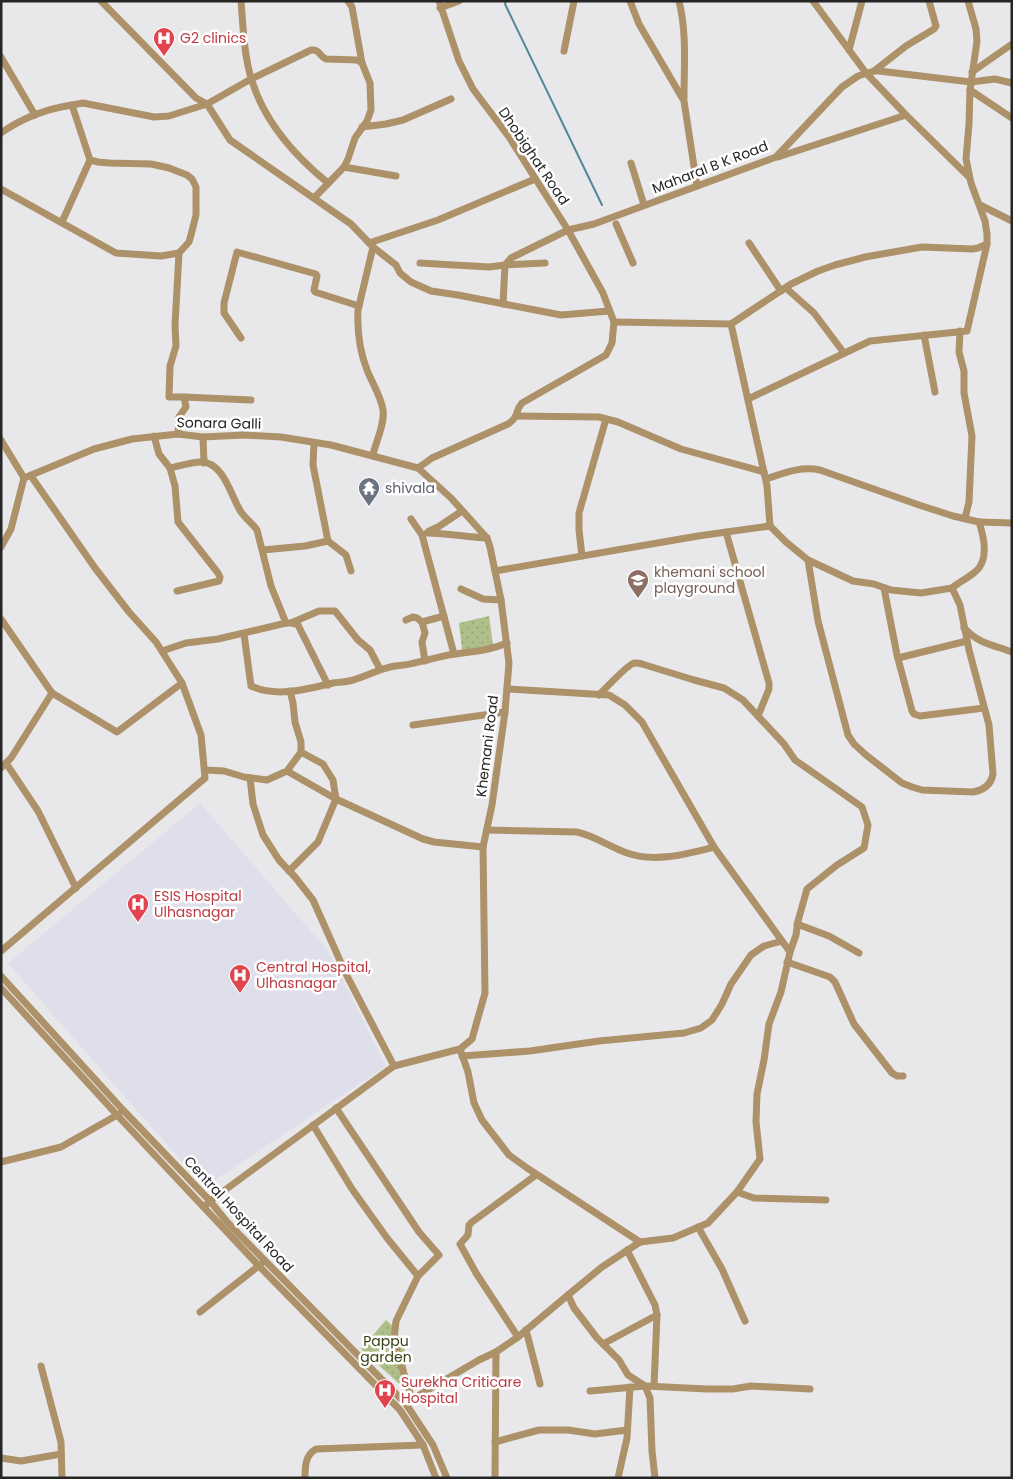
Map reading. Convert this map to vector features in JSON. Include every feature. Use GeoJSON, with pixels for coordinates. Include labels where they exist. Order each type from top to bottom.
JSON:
{"type":"FeatureCollection","features":[{"type":"Feature","properties":{"kind":"street"},"geometry":{"type":"LineString","coordinates":[[101,1],[196,98],[207,104],[230,140],[351,224],[371,245],[396,265],[400,273],[411,282],[431,291],[561,315],[609,311]]}},
{"type":"Feature","properties":{"kind":"street"},"geometry":{"type":"LineString","coordinates":[[241,1],[245,44],[251,79],[263,108],[272,123],[301,159],[328,183]]}},
{"type":"Feature","properties":{"kind":"street"},"geometry":{"type":"LineString","coordinates":[[314,198],[344,167],[351,146],[367,121],[371,110],[370,83],[362,63],[352,7],[348,1]]}},
{"type":"Feature","properties":{"kind":"street"},"geometry":{"type":"LineString","coordinates":[[440,5],[459,1]]}},
{"type":"Feature","properties":{"kind":"street"},"geometry":{"type":"LineString","coordinates":[[564,51],[574,1]]}},
{"type":"Feature","properties":{"kind":"street"},"geometry":{"type":"LineString","coordinates":[[630,1],[639,24],[684,101]]}},
{"type":"Feature","properties":{"kind":"street"},"geometry":{"type":"LineString","coordinates":[[680,1],[684,32],[684,101],[697,186]]}},
{"type":"Feature","properties":{"kind":"street"},"geometry":{"type":"LineString","coordinates":[[813,1],[866,73],[969,177]]}},
{"type":"Feature","properties":{"kind":"street"},"geometry":{"type":"LineString","coordinates":[[848,50],[862,1]]}},
{"type":"Feature","properties":{"kind":"street"},"geometry":{"type":"LineString","coordinates":[[874,71],[906,46],[934,29],[936,22],[929,1]]}},
{"type":"Feature","properties":{"kind":"street"},"geometry":{"type":"LineString","coordinates":[[748,399],[870,341],[967,331],[987,244],[986,228],[980,205],[969,177],[966,159],[972,72],[978,41],[968,1]]}},
{"type":"Feature","properties":{"kind":"street","name":"Dhobighat Road"},"geometry":{"type":"LineString","coordinates":[[440,5],[459,61],[474,89],[508,137],[568,230],[596,281],[614,322]]}},
{"type":"Feature","properties":{"kind":"street"},"geometry":{"type":"LineString","coordinates":[[972,72],[1012,44]]}},
{"type":"Feature","properties":{"kind":"street"},"geometry":{"type":"LineString","coordinates":[[1,133],[35,115],[60,107],[83,103],[154,118],[169,116],[207,104],[251,79],[311,50],[316,50],[326,59],[356,60],[362,63]]}},
{"type":"Feature","properties":{"kind":"street"},"geometry":{"type":"LineString","coordinates":[[1,57],[35,115]]}},
{"type":"Feature","properties":{"kind":"street","name":"Maharal B K Road"},"geometry":{"type":"LineString","coordinates":[[505,265],[511,258],[568,230],[594,224],[776,157],[842,87],[866,73],[874,71],[971,86],[995,79],[1012,83]]}},
{"type":"Feature","properties":{"kind":"street"},"geometry":{"type":"LineString","coordinates":[[971,86],[1012,118]]}},
{"type":"Feature","properties":{"kind":"street"},"geometry":{"type":"LineString","coordinates":[[362,127],[403,120],[451,99]]}},
{"type":"Feature","properties":{"kind":"street"},"geometry":{"type":"LineString","coordinates":[[62,222],[90,160],[72,105]]}},
{"type":"Feature","properties":{"kind":"street"},"geometry":{"type":"LineString","coordinates":[[776,157],[906,115]]}},
{"type":"Feature","properties":{"kind":"street"},"geometry":{"type":"LineString","coordinates":[[1,189],[116,253],[161,256],[179,253],[189,242],[196,215],[196,187],[192,179],[181,172],[151,164],[109,163],[90,160]]}},
{"type":"Feature","properties":{"kind":"street"},"geometry":{"type":"LineString","coordinates":[[631,163],[644,205]]}},
{"type":"Feature","properties":{"kind":"street"},"geometry":{"type":"LineString","coordinates":[[344,167],[396,176]]}},
{"type":"Feature","properties":{"kind":"street"},"geometry":{"type":"LineString","coordinates":[[371,245],[438,220],[535,179]]}},
{"type":"Feature","properties":{"kind":"street"},"geometry":{"type":"LineString","coordinates":[[980,205],[1012,221]]}},
{"type":"Feature","properties":{"kind":"street"},"geometry":{"type":"LineString","coordinates":[[616,224],[633,263]]}},
{"type":"Feature","properties":{"kind":"street"},"geometry":{"type":"LineString","coordinates":[[749,244],[783,289],[814,313],[844,354]]}},
{"type":"Feature","properties":{"kind":"street"},"geometry":{"type":"LineString","coordinates":[[418,468],[432,458],[508,424],[516,416],[522,403],[606,355],[612,343],[614,322],[731,324],[783,289],[818,271],[865,257],[922,247],[972,249],[987,244]]}},
{"type":"Feature","properties":{"kind":"street"},"geometry":{"type":"LineString","coordinates":[[371,245],[357,320],[364,362],[383,410],[383,419],[373,455]]}},
{"type":"Feature","properties":{"kind":"street"},"geometry":{"type":"LineString","coordinates":[[241,338],[224,313],[224,303],[237,252],[316,274],[318,276],[315,292],[359,306]]}},
{"type":"Feature","properties":{"kind":"street"},"geometry":{"type":"LineString","coordinates":[[179,253],[175,325],[176,346],[170,366],[169,397],[251,400]]}},
{"type":"Feature","properties":{"kind":"street"},"geometry":{"type":"LineString","coordinates":[[420,263],[490,267],[545,263]]}},
{"type":"Feature","properties":{"kind":"street"},"geometry":{"type":"LineString","coordinates":[[503,304],[505,265]]}},
{"type":"Feature","properties":{"kind":"street"},"geometry":{"type":"LineString","coordinates":[[731,324],[765,476],[770,526],[808,560],[853,581],[891,590],[921,593],[952,588],[977,570],[983,557],[985,544],[979,522]]}},
{"type":"Feature","properties":{"kind":"street"},"geometry":{"type":"LineString","coordinates":[[960,331],[959,352],[964,371],[964,393],[972,436],[970,502],[965,518]]}},
{"type":"Feature","properties":{"kind":"street"},"geometry":{"type":"LineString","coordinates":[[924,335],[935,392]]}},
{"type":"Feature","properties":{"kind":"street"},"geometry":{"type":"LineString","coordinates":[[178,434],[179,417],[186,406],[184,397]]}},
{"type":"Feature","properties":{"kind":"street"},"geometry":{"type":"LineString","coordinates":[[516,416],[588,416],[606,419],[681,449],[765,476],[800,468],[810,468],[953,516],[979,522],[1012,523]]}},
{"type":"Feature","properties":{"kind":"street"},"geometry":{"type":"LineString","coordinates":[[582,556],[579,513],[606,419]]}},
{"type":"Feature","properties":{"kind":"street","name":"Sonara Galli"},"geometry":{"type":"LineString","coordinates":[[28,477],[94,450],[132,439],[178,434],[203,437],[244,435],[281,437],[373,455],[418,468]]}},
{"type":"Feature","properties":{"kind":"street"},"geometry":{"type":"LineString","coordinates":[[154,436],[159,454],[170,468],[175,486],[178,522],[218,572],[220,578],[219,581],[177,591]]}},
{"type":"Feature","properties":{"kind":"street"},"geometry":{"type":"LineString","coordinates":[[203,437],[204,462]]}},
{"type":"Feature","properties":{"kind":"street"},"geometry":{"type":"LineString","coordinates":[[1,440],[95,568],[129,612],[156,642],[182,683],[201,735],[206,778],[1,951]]}},
{"type":"Feature","properties":{"kind":"street"},"geometry":{"type":"LineString","coordinates":[[314,442],[313,465],[328,541],[346,555],[351,571]]}},
{"type":"Feature","properties":{"kind":"street"},"geometry":{"type":"LineString","coordinates":[[170,468],[204,462],[213,466],[222,475],[241,512],[257,530],[271,586],[289,623]]}},
{"type":"Feature","properties":{"kind":"street","name":"Khemani Road"},"geometry":{"type":"LineString","coordinates":[[418,468],[451,498],[486,538],[501,600],[509,663],[505,712],[492,805],[483,847],[485,993],[472,1039],[461,1052]]}},
{"type":"Feature","properties":{"kind":"street"},"geometry":{"type":"LineString","coordinates":[[1,546],[11,529],[28,477]]}},
{"type":"Feature","properties":{"kind":"street"},"geometry":{"type":"LineString","coordinates":[[425,534],[462,511]]}},
{"type":"Feature","properties":{"kind":"street"},"geometry":{"type":"LineString","coordinates":[[411,519],[425,534],[454,654]]}},
{"type":"Feature","properties":{"kind":"street"},"geometry":{"type":"LineString","coordinates":[[495,571],[770,526]]}},
{"type":"Feature","properties":{"kind":"street"},"geometry":{"type":"LineString","coordinates":[[726,532],[769,683],[769,690],[758,716]]}},
{"type":"Feature","properties":{"kind":"street"},"geometry":{"type":"LineString","coordinates":[[425,534],[441,533],[472,538],[486,538]]}},
{"type":"Feature","properties":{"kind":"street"},"geometry":{"type":"LineString","coordinates":[[263,550],[305,546],[328,541]]}},
{"type":"Feature","properties":{"kind":"street"},"geometry":{"type":"LineString","coordinates":[[808,560],[818,621],[848,735],[854,744],[902,782],[912,787],[922,790],[973,792],[988,785],[992,780],[989,725],[967,641],[960,605],[952,588]]}},
{"type":"Feature","properties":{"kind":"street"},"geometry":{"type":"LineString","coordinates":[[884,588],[898,658],[912,711],[917,716],[984,708]]}},
{"type":"Feature","properties":{"kind":"street"},"geometry":{"type":"LineString","coordinates":[[461,589],[482,599],[501,600]]}},
{"type":"Feature","properties":{"kind":"street"},"geometry":{"type":"LineString","coordinates":[[162,651],[186,643],[244,634],[289,623],[319,611],[335,611],[358,640],[370,650],[380,669]]}},
{"type":"Feature","properties":{"kind":"street"},"geometry":{"type":"LineString","coordinates":[[422,622],[444,616]]}},
{"type":"Feature","properties":{"kind":"street"},"geometry":{"type":"LineString","coordinates":[[406,620],[414,617],[422,622],[425,633],[422,642],[425,661]]}},
{"type":"Feature","properties":{"kind":"street"},"geometry":{"type":"LineString","coordinates":[[1,618],[52,693],[117,732],[182,683]]}},
{"type":"Feature","properties":{"kind":"street"},"geometry":{"type":"LineString","coordinates":[[289,623],[298,625],[328,685]]}},
{"type":"Feature","properties":{"kind":"street"},"geometry":{"type":"LineString","coordinates":[[964,627],[974,638],[1012,652]]}},
{"type":"Feature","properties":{"kind":"street"},"geometry":{"type":"LineString","coordinates":[[244,634],[251,686],[258,689],[290,691],[353,680],[380,669],[454,654],[493,649],[507,643]]}},
{"type":"Feature","properties":{"kind":"street"},"geometry":{"type":"LineString","coordinates":[[898,658],[967,641]]}},
{"type":"Feature","properties":{"kind":"street"},"geometry":{"type":"LineString","coordinates":[[400,1410],[412,1399],[496,1352],[518,1337],[602,1267],[640,1242],[673,1238],[708,1223],[737,1192],[760,1159],[756,1122],[757,1094],[769,1024],[781,992],[806,889],[837,865],[864,848],[868,825],[862,807],[796,760],[784,744],[743,700],[724,688],[634,663],[623,671],[599,695]]}},
{"type":"Feature","properties":{"kind":"street"},"geometry":{"type":"LineString","coordinates":[[507,688],[609,695],[625,705],[642,722],[714,847],[790,952]]}},
{"type":"Feature","properties":{"kind":"street"},"geometry":{"type":"LineString","coordinates":[[205,770],[224,771],[266,780],[287,771],[301,752],[294,722],[290,691]]}},
{"type":"Feature","properties":{"kind":"street"},"geometry":{"type":"LineString","coordinates":[[52,693],[4,766],[38,812],[76,888]]}},
{"type":"Feature","properties":{"kind":"street"},"geometry":{"type":"LineString","coordinates":[[413,725],[505,712]]}},
{"type":"Feature","properties":{"kind":"street"},"geometry":{"type":"LineString","coordinates":[[289,871],[318,842],[336,798],[332,780],[323,764],[301,752]]}},
{"type":"Feature","properties":{"kind":"street"},"geometry":{"type":"LineString","coordinates":[[287,771],[336,798],[424,839],[434,842],[483,847]]}},
{"type":"Feature","properties":{"kind":"street"},"geometry":{"type":"LineString","coordinates":[[250,778],[253,804],[263,835],[279,860],[313,900],[346,974],[394,1066]]}},
{"type":"Feature","properties":{"kind":"street"},"geometry":{"type":"LineString","coordinates":[[487,830],[577,832],[588,835],[628,854],[644,856],[682,855],[714,847]]}},
{"type":"Feature","properties":{"kind":"street"},"geometry":{"type":"LineString","coordinates":[[797,924],[829,936],[859,953]]}},
{"type":"Feature","properties":{"kind":"street"},"geometry":{"type":"LineString","coordinates":[[204,1207],[394,1066],[461,1052],[530,1051],[599,1041],[684,1033],[700,1028],[712,1020],[731,984],[751,955],[764,946],[782,940]]}},
{"type":"Feature","properties":{"kind":"street"},"geometry":{"type":"LineString","coordinates":[[787,962],[830,977],[835,982],[854,1024],[892,1073],[897,1076],[903,1076]]}},
{"type":"Feature","properties":{"kind":"street","name":"Central Hospital Road"},"geometry":{"type":"LineString","coordinates":[[1,976],[204,1207],[406,1404],[433,1445],[447,1478]]}},
{"type":"Feature","properties":{"kind":"street","name":"Central Hospital Road"},"geometry":{"type":"LineString","coordinates":[[1,988],[120,1113],[210,1201],[262,1263],[400,1410],[423,1446],[436,1478]]}},
{"type":"Feature","properties":{"kind":"street"},"geometry":{"type":"LineString","coordinates":[[461,1052],[468,1072],[474,1103],[482,1120],[509,1155],[536,1175],[640,1242]]}},
{"type":"Feature","properties":{"kind":"street"},"geometry":{"type":"LineString","coordinates":[[336,1108],[419,1232],[438,1255],[418,1276],[396,1320],[394,1340],[412,1399]]}},
{"type":"Feature","properties":{"kind":"street"},"geometry":{"type":"LineString","coordinates":[[1,1162],[61,1147],[120,1113]]}},
{"type":"Feature","properties":{"kind":"street"},"geometry":{"type":"LineString","coordinates":[[313,1125],[352,1189],[387,1238],[418,1276]]}},
{"type":"Feature","properties":{"kind":"street"},"geometry":{"type":"LineString","coordinates":[[518,1337],[476,1273],[460,1244],[468,1235],[472,1222],[536,1175]]}},
{"type":"Feature","properties":{"kind":"street"},"geometry":{"type":"LineString","coordinates":[[737,1192],[754,1198],[826,1200]]}},
{"type":"Feature","properties":{"kind":"street"},"geometry":{"type":"LineString","coordinates":[[698,1228],[722,1269],[745,1321]]}},
{"type":"Feature","properties":{"kind":"street"},"geometry":{"type":"LineString","coordinates":[[628,1250],[655,1305],[657,1315],[654,1386]]}},
{"type":"Feature","properties":{"kind":"street"},"geometry":{"type":"LineString","coordinates":[[200,1312],[262,1263]]}},
{"type":"Feature","properties":{"kind":"street"},"geometry":{"type":"LineString","coordinates":[[568,1295],[574,1308],[603,1344],[619,1360],[628,1375],[645,1386],[650,1398],[655,1478]]}},
{"type":"Feature","properties":{"kind":"street"},"geometry":{"type":"LineString","coordinates":[[603,1344],[657,1315]]}},
{"type":"Feature","properties":{"kind":"street"},"geometry":{"type":"LineString","coordinates":[[526,1330],[540,1384]]}},
{"type":"Feature","properties":{"kind":"street"},"geometry":{"type":"LineString","coordinates":[[495,1478],[496,1352]]}},
{"type":"Feature","properties":{"kind":"street"},"geometry":{"type":"LineString","coordinates":[[40,1366],[61,1442],[62,1478]]}},
{"type":"Feature","properties":{"kind":"street"},"geometry":{"type":"LineString","coordinates":[[590,1391],[645,1386],[733,1389],[751,1386],[810,1389]]}},
{"type":"Feature","properties":{"kind":"street"},"geometry":{"type":"LineString","coordinates":[[618,1478],[625,1448],[630,1387]]}},
{"type":"Feature","properties":{"kind":"street"},"geometry":{"type":"LineString","coordinates":[[495,1442],[539,1430],[568,1430],[596,1434],[627,1430]]}},
{"type":"Feature","properties":{"kind":"street"},"geometry":{"type":"LineString","coordinates":[[305,1478],[305,1466],[308,1457],[316,1449],[423,1446]]}},
{"type":"Feature","properties":{"kind":"street"},"geometry":{"type":"LineString","coordinates":[[1,1458],[20,1462],[61,1454]]}},
{"type":"Feature","properties":{"kind":"shaded area","name":"Central Hospital, Ulhasnagar"},"geometry":{"type":"Polygon","coordinates":[[[200,803],[328,951],[386,1066],[204,1187],[8,963],[200,803]]]}},
{"type":"Feature","properties":{"kind":"green space"},"geometry":{"type":"Polygon","coordinates":[[[489,616],[493,645],[462,650],[459,623],[489,616]]]}},
{"type":"Feature","properties":{"kind":"green space","name":"Pappu garden"},"geometry":{"type":"Polygon","coordinates":[[[386,1320],[397,1330],[394,1334],[404,1344],[407,1391],[361,1349],[386,1320]]]}},
{"type":"Feature","properties":{"kind":"waterway"},"geometry":{"type":"LineString","coordinates":[[506,1],[505,4],[602,205]]}},
{"type":"Feature","properties":{"kind":"place","name":"G2 clinics"},"geometry":{"type":"Point","coordinates":[164,57]}},
{"type":"Feature","properties":{"kind":"place","name":"shivala"},"geometry":{"type":"Point","coordinates":[369,507]}},
{"type":"Feature","properties":{"kind":"place","name":"khemani school playground"},"geometry":{"type":"Point","coordinates":[638,599]}},
{"type":"Feature","properties":{"kind":"place","name":"ESIS Hospital Ulhasnagar"},"geometry":{"type":"Point","coordinates":[138,923]}},
{"type":"Feature","properties":{"kind":"place","name":"Central Hospital, Ulhasnagar"},"geometry":{"type":"Point","coordinates":[240,994]}},
{"type":"Feature","properties":{"kind":"place","name":"Surekha Criticare Hospital"},"geometry":{"type":"Point","coordinates":[385,1409]}}]}
